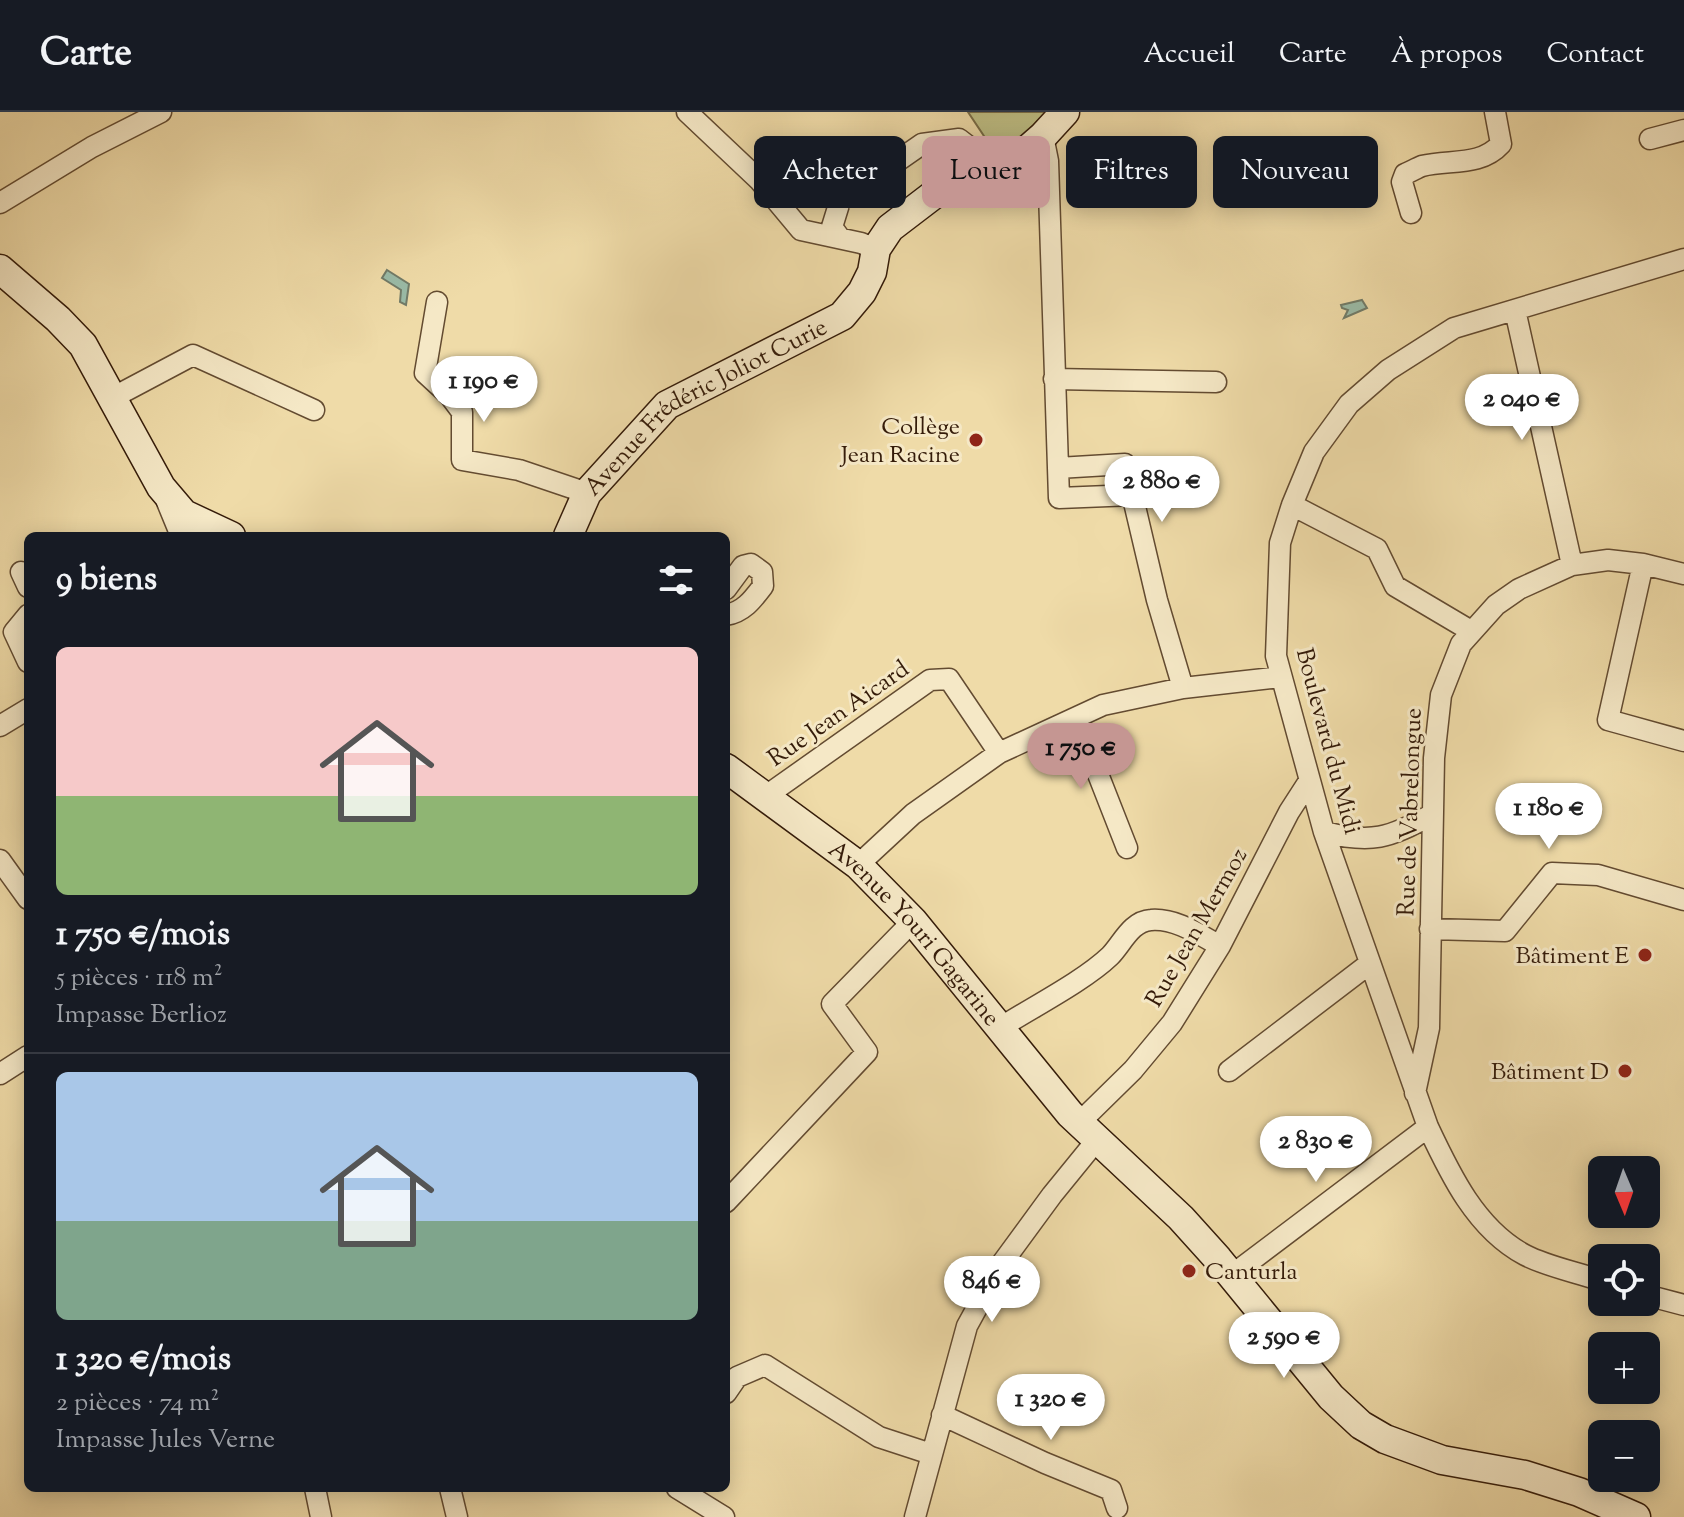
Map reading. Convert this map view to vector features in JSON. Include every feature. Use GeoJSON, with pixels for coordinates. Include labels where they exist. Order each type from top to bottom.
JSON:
{"type":"FeatureCollection","features":[{"type":"Feature","properties":{"kind":"street"},"geometry":{"type":"LineString","coordinates":[[0,203],[92,147],[161,112]]}},
{"type":"Feature","properties":{"kind":"street"},"geometry":{"type":"LineString","coordinates":[[687,112],[760,181],[801,230],[876,249]]}},
{"type":"Feature","properties":{"kind":"street","name":"Avenue Frédéric Joliot Curie"},"geometry":{"type":"LineString","coordinates":[[1043,136],[1065,112]]}},
{"type":"Feature","properties":{"kind":"street"},"geometry":{"type":"LineString","coordinates":[[1411,213],[1402,182],[1405,174],[1422,167],[1480,159],[1493,152],[1501,144],[1495,112]]}},
{"type":"Feature","properties":{"kind":"street"},"geometry":{"type":"LineString","coordinates":[[1650,139],[1684,130]]}},
{"type":"Feature","properties":{"kind":"street"},"geometry":{"type":"LineString","coordinates":[[840,238],[832,227],[840,201],[922,144]]}},
{"type":"Feature","properties":{"kind":"street","name":"Avenue Frédéric Joliot Curie"},"geometry":{"type":"LineString","coordinates":[[570,532],[587,493],[667,405],[842,316],[862,292],[872,272],[876,249],[890,228],[922,204]]}},
{"type":"Feature","properties":{"kind":"street"},"geometry":{"type":"LineString","coordinates":[[1049,208],[1059,498],[1133,495]]}},
{"type":"Feature","properties":{"kind":"street","name":"Boulevard du Midi"},"geometry":{"type":"LineString","coordinates":[[1588,1276],[1524,1255],[1484,1224],[1449,1170],[1428,1127],[1324,832],[1281,677],[1276,656],[1280,543],[1314,452],[1349,404],[1378,378],[1454,328],[1684,259]]}},
{"type":"Feature","properties":{"kind":"street"},"geometry":{"type":"LineString","coordinates":[[0,269],[83,345],[161,487],[179,532]]}},
{"type":"Feature","properties":{"kind":"street"},"geometry":{"type":"LineString","coordinates":[[437,302],[425,373],[462,412],[462,460],[519,470],[587,493]]}},
{"type":"Feature","properties":{"kind":"street"},"geometry":{"type":"LineString","coordinates":[[1515,310],[1572,565]]}},
{"type":"Feature","properties":{"kind":"street"},"geometry":{"type":"LineString","coordinates":[[112,398],[193,355],[314,410]]}},
{"type":"Feature","properties":{"kind":"street"},"geometry":{"type":"LineString","coordinates":[[1054,379],[1216,382]]}},
{"type":"Feature","properties":{"kind":"street"},"geometry":{"type":"LineString","coordinates":[[1058,468],[1125,464],[1157,600],[1183,688]]}},
{"type":"Feature","properties":{"kind":"street"},"geometry":{"type":"LineString","coordinates":[[161,487],[184,514],[222,532]]}},
{"type":"Feature","properties":{"kind":"street"},"geometry":{"type":"LineString","coordinates":[[1292,505],[1377,549],[1395,586],[1471,631]]}},
{"type":"Feature","properties":{"kind":"street","name":"Rue de Vabrelongue"},"geometry":{"type":"LineString","coordinates":[[1415,1093],[1429,1028],[1431,815],[1441,695],[1461,644],[1496,605],[1519,589],[1572,565],[1608,560],[1643,564],[1684,574]]}},
{"type":"Feature","properties":{"kind":"street"},"geometry":{"type":"LineString","coordinates":[[730,584],[743,566],[751,564],[762,572],[763,586],[748,605],[730,614]]}},
{"type":"Feature","properties":{"kind":"street"},"geometry":{"type":"LineString","coordinates":[[1643,564],[1608,720],[1684,741]]}},
{"type":"Feature","properties":{"kind":"street"},"geometry":{"type":"LineString","coordinates":[[24,620],[14,632],[24,653]]}},
{"type":"Feature","properties":{"kind":"street","name":"Rue Jean Aicard"},"geometry":{"type":"LineString","coordinates":[[766,796],[930,680],[940,677],[949,679],[999,753]]}},
{"type":"Feature","properties":{"kind":"street"},"geometry":{"type":"LineString","coordinates":[[858,865],[913,814],[999,753],[1103,705],[1183,688],[1281,677]]}},
{"type":"Feature","properties":{"kind":"street"},"geometry":{"type":"LineString","coordinates":[[0,726],[24,711]]}},
{"type":"Feature","properties":{"kind":"street"},"geometry":{"type":"LineString","coordinates":[[1076,718],[1127,848]]}},
{"type":"Feature","properties":{"kind":"street","name":"Avenue Youri Gagarine"},"geometry":{"type":"LineString","coordinates":[[730,771],[858,865],[913,921],[1041,1081],[1088,1132],[1181,1218],[1232,1275],[1331,1397],[1361,1425],[1385,1439],[1442,1460],[1525,1475],[1579,1492],[1636,1517]]}},
{"type":"Feature","properties":{"kind":"street","name":"Rue Jean Mermoz"},"geometry":{"type":"LineString","coordinates":[[915,1517],[967,1326],[983,1292],[1052,1195],[1088,1132],[1172,1023],[1220,946],[1289,812],[1309,781]]}},
{"type":"Feature","properties":{"kind":"street"},"geometry":{"type":"LineString","coordinates":[[1324,832],[1347,838],[1380,838],[1399,833],[1431,815]]}},
{"type":"Feature","properties":{"kind":"street"},"geometry":{"type":"LineString","coordinates":[[0,860],[24,893]]}},
{"type":"Feature","properties":{"kind":"street"},"geometry":{"type":"LineString","coordinates":[[1430,929],[1505,931],[1552,873],[1598,875],[1684,900]]}},
{"type":"Feature","properties":{"kind":"street"},"geometry":{"type":"LineString","coordinates":[[1000,1028],[1109,957],[1136,925],[1150,920],[1182,926],[1220,946]]}},
{"type":"Feature","properties":{"kind":"street"},"geometry":{"type":"LineString","coordinates":[[730,1198],[867,1052],[832,1004],[913,921]]}},
{"type":"Feature","properties":{"kind":"street"},"geometry":{"type":"LineString","coordinates":[[1229,1071],[1369,964]]}},
{"type":"Feature","properties":{"kind":"street"},"geometry":{"type":"LineString","coordinates":[[0,1074],[24,1059]]}},
{"type":"Feature","properties":{"kind":"street"},"geometry":{"type":"LineString","coordinates":[[1232,1275],[1428,1127]]}},
{"type":"Feature","properties":{"kind":"street"},"geometry":{"type":"LineString","coordinates":[[1660,1299],[1684,1305]]}},
{"type":"Feature","properties":{"kind":"street"},"geometry":{"type":"LineString","coordinates":[[730,1387],[737,1377],[765,1365],[879,1437],[931,1454]]}},
{"type":"Feature","properties":{"kind":"street"},"geometry":{"type":"LineString","coordinates":[[942,1415],[1111,1490],[1117,1508]]}},
{"type":"Feature","properties":{"kind":"street"},"geometry":{"type":"LineString","coordinates":[[316,1492],[321,1517]]}},
{"type":"Feature","properties":{"kind":"street"},"geometry":{"type":"LineString","coordinates":[[683,1492],[724,1517]]}},
{"type":"Feature","properties":{"kind":"green space"},"geometry":{"type":"Polygon","coordinates":[[[968,112],[1046,112],[1024,136],[984,136],[968,112]]]}},
{"type":"Feature","properties":{"kind":"shaded area"},"geometry":{"type":"Polygon","coordinates":[[[387,270],[409,284],[406,305],[400,302],[401,290],[382,278],[387,270]]]}},
{"type":"Feature","properties":{"kind":"shaded area"},"geometry":{"type":"Polygon","coordinates":[[[1362,300],[1367,308],[1344,318],[1348,310],[1341,305],[1362,300]]]}},
{"type":"Feature","properties":{"kind":"place","name":"Collège Jean Racine"},"geometry":{"type":"Point","coordinates":[976,440]}},
{"type":"Feature","properties":{"kind":"place","name":"Bâtiment E"},"geometry":{"type":"Point","coordinates":[1645,955]}},
{"type":"Feature","properties":{"kind":"place","name":"Bâtiment D"},"geometry":{"type":"Point","coordinates":[1625,1071]}},
{"type":"Feature","properties":{"kind":"place","name":"Canturla"},"geometry":{"type":"Point","coordinates":[1189,1271]}}]}
